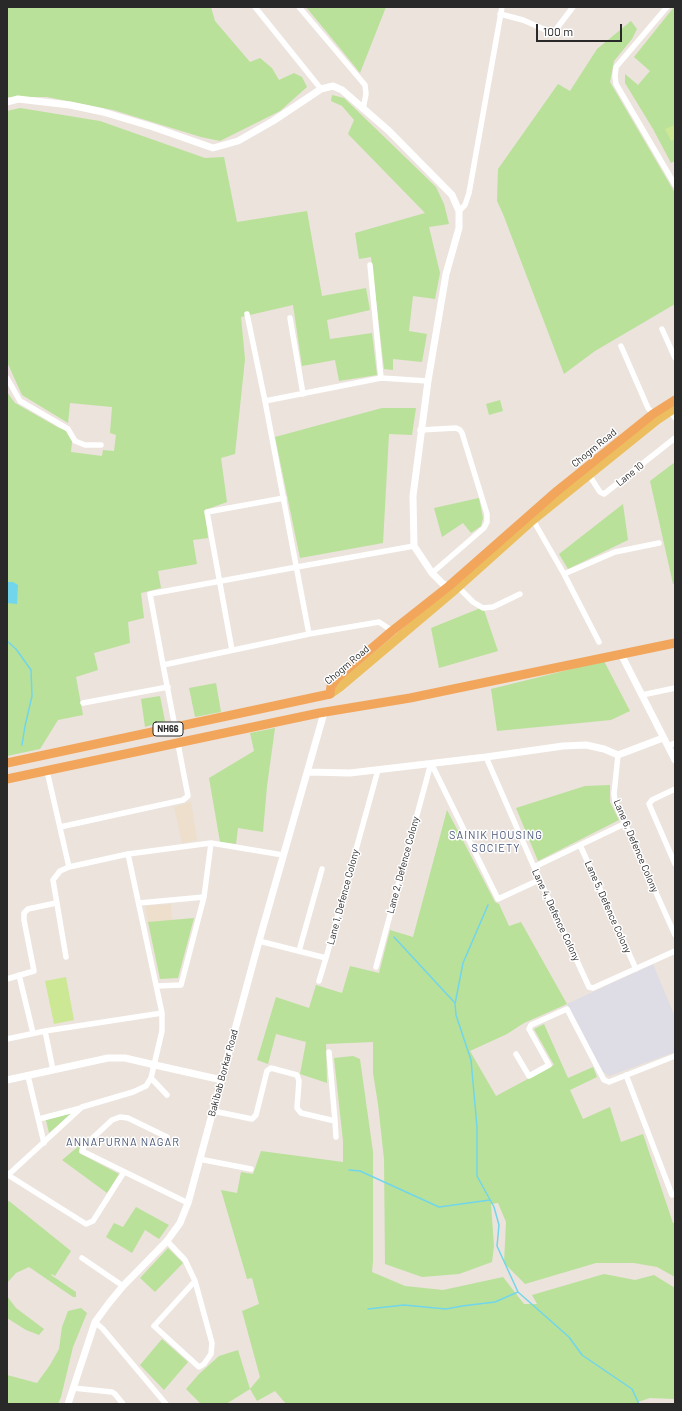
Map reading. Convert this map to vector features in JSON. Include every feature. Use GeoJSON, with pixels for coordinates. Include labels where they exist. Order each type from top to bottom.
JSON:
{"type":"FeatureCollection","features":[{"type":"Feature","properties":{"kind":"highway","name":"Chogm Road"},"geometry":{"type":"LineString","coordinates":[[175,727],[330,694],[332,686],[337,678],[396,633],[452,587],[557,491],[655,417],[675,400]]}},
{"type":"Feature","properties":{"kind":"highway","name":"NH66"},"geometry":{"type":"LineString","coordinates":[[7,779],[324,713],[410,698],[675,643]]}},
{"type":"Feature","properties":{"kind":"highway","name":"NH66"},"geometry":{"type":"LineString","coordinates":[[7,763],[175,727]]}},
{"type":"Feature","properties":{"kind":"main road","name":"Chogm Road"},"geometry":{"type":"LineString","coordinates":[[452,587],[589,475],[655,417],[673,412]]}},
{"type":"Feature","properties":{"kind":"street"},"geometry":{"type":"LineString","coordinates":[[255,7],[321,89]]}},
{"type":"Feature","properties":{"kind":"street"},"geometry":{"type":"LineString","coordinates":[[299,7],[366,86],[363,109]]}},
{"type":"Feature","properties":{"kind":"street"},"geometry":{"type":"LineString","coordinates":[[459,211],[465,205],[468,193],[502,7]]}},
{"type":"Feature","properties":{"kind":"street"},"geometry":{"type":"LineString","coordinates":[[500,14],[523,20],[548,31],[554,32],[573,7]]}},
{"type":"Feature","properties":{"kind":"street"},"geometry":{"type":"LineString","coordinates":[[667,7],[616,68],[615,76],[616,84],[675,185]]}},
{"type":"Feature","properties":{"kind":"street"},"geometry":{"type":"LineString","coordinates":[[7,102],[18,99],[70,105],[103,112],[153,127],[213,148],[238,141],[273,121],[321,89],[333,86],[342,90],[388,131],[452,195],[459,211],[459,228],[446,274],[420,430],[413,496],[414,546],[432,573],[443,584],[461,590],[467,597],[483,608],[493,607],[520,594]]}},
{"type":"Feature","properties":{"kind":"street"},"geometry":{"type":"LineString","coordinates":[[670,177],[675,172]]}},
{"type":"Feature","properties":{"kind":"street"},"geometry":{"type":"LineString","coordinates":[[370,265],[381,378]]}},
{"type":"Feature","properties":{"kind":"street"},"geometry":{"type":"LineString","coordinates":[[247,314],[284,498],[309,634]]}},
{"type":"Feature","properties":{"kind":"street"},"geometry":{"type":"LineString","coordinates":[[290,318],[302,394]]}},
{"type":"Feature","properties":{"kind":"street"},"geometry":{"type":"LineString","coordinates":[[662,329],[675,358]]}},
{"type":"Feature","properties":{"kind":"street"},"geometry":{"type":"LineString","coordinates":[[621,346],[648,408],[655,417]]}},
{"type":"Feature","properties":{"kind":"street"},"geometry":{"type":"LineString","coordinates":[[7,378],[20,401],[68,429],[75,441],[85,445],[101,445]]}},
{"type":"Feature","properties":{"kind":"street"},"geometry":{"type":"LineString","coordinates":[[265,401],[381,378],[428,381]]}},
{"type":"Feature","properties":{"kind":"street"},"geometry":{"type":"LineString","coordinates":[[420,430],[456,428],[460,430],[487,514],[487,522],[484,528],[432,573]]}},
{"type":"Feature","properties":{"kind":"street","name":"Lane 10"},"geometry":{"type":"LineString","coordinates":[[589,475],[600,492],[604,494],[675,438]]}},
{"type":"Feature","properties":{"kind":"street"},"geometry":{"type":"LineString","coordinates":[[232,650],[207,512],[284,498]]}},
{"type":"Feature","properties":{"kind":"street"},"geometry":{"type":"LineString","coordinates":[[533,520],[564,574],[599,642]]}},
{"type":"Feature","properties":{"kind":"street"},"geometry":{"type":"LineString","coordinates":[[564,574],[615,552],[659,543]]}},
{"type":"Feature","properties":{"kind":"street"},"geometry":{"type":"LineString","coordinates":[[175,727],[150,594],[296,566],[414,546]]}},
{"type":"Feature","properties":{"kind":"street"},"geometry":{"type":"LineString","coordinates":[[163,665],[309,634],[379,622],[396,633]]}},
{"type":"Feature","properties":{"kind":"street"},"geometry":{"type":"LineString","coordinates":[[621,654],[675,760]]}},
{"type":"Feature","properties":{"kind":"street"},"geometry":{"type":"LineString","coordinates":[[83,703],[168,686]]}},
{"type":"Feature","properties":{"kind":"street"},"geometry":{"type":"LineString","coordinates":[[642,695],[675,688]]}},
{"type":"Feature","properties":{"kind":"street","name":"Bakibab Borkar Road"},"geometry":{"type":"LineString","coordinates":[[68,1404],[95,1322],[123,1286],[167,1241],[180,1223],[188,1203],[259,940],[324,713]]}},
{"type":"Feature","properties":{"kind":"street"},"geometry":{"type":"LineString","coordinates":[[308,772],[350,773],[486,757],[562,746],[586,745],[604,749],[618,755],[663,738]]}},
{"type":"Feature","properties":{"kind":"street"},"geometry":{"type":"LineString","coordinates":[[668,746],[675,743]]}},
{"type":"Feature","properties":{"kind":"street"},"geometry":{"type":"LineString","coordinates":[[60,827],[183,800],[188,796],[178,744]]}},
{"type":"Feature","properties":{"kind":"street","name":"Lane 6, Defence Colony"},"geometry":{"type":"LineString","coordinates":[[618,755],[614,794],[615,802],[675,934]]}},
{"type":"Feature","properties":{"kind":"street","name":"Lane 4, Defence Colony"},"geometry":{"type":"LineString","coordinates":[[486,757],[589,987],[593,988],[675,951]]}},
{"type":"Feature","properties":{"kind":"street"},"geometry":{"type":"LineString","coordinates":[[430,763],[498,899],[540,880]]}},
{"type":"Feature","properties":{"kind":"street","name":"Lane 2, Defence Colony"},"geometry":{"type":"LineString","coordinates":[[376,967],[430,763]]}},
{"type":"Feature","properties":{"kind":"street","name":"Lane 1, Defence Colony"},"geometry":{"type":"LineString","coordinates":[[259,940],[326,958],[378,770]]}},
{"type":"Feature","properties":{"kind":"street"},"geometry":{"type":"LineString","coordinates":[[47,771],[69,867]]}},
{"type":"Feature","properties":{"kind":"street"},"geometry":{"type":"LineString","coordinates":[[675,789],[652,800],[649,804],[675,864]]}},
{"type":"Feature","properties":{"kind":"street"},"geometry":{"type":"LineString","coordinates":[[534,867],[624,824]]}},
{"type":"Feature","properties":{"kind":"street"},"geometry":{"type":"LineString","coordinates":[[66,957],[53,880],[60,871],[69,867],[128,854],[211,843],[284,855]]}},
{"type":"Feature","properties":{"kind":"street"},"geometry":{"type":"LineString","coordinates":[[157,986],[181,985],[204,897],[211,843]]}},
{"type":"Feature","properties":{"kind":"street","name":"Lane 5, Defence Colony"},"geometry":{"type":"LineString","coordinates":[[580,846],[636,969]]}},
{"type":"Feature","properties":{"kind":"street"},"geometry":{"type":"LineString","coordinates":[[39,1120],[134,1092],[146,1086],[151,1078],[162,1031],[162,1013],[128,854]]}},
{"type":"Feature","properties":{"kind":"street"},"geometry":{"type":"LineString","coordinates":[[299,951],[322,869]]}},
{"type":"Feature","properties":{"kind":"street"},"geometry":{"type":"LineString","coordinates":[[139,903],[204,897]]}},
{"type":"Feature","properties":{"kind":"street"},"geometry":{"type":"LineString","coordinates":[[7,979],[34,971],[24,913],[28,909],[56,903]]}},
{"type":"Feature","properties":{"kind":"street"},"geometry":{"type":"LineString","coordinates":[[319,981],[326,958]]}},
{"type":"Feature","properties":{"kind":"street"},"geometry":{"type":"LineString","coordinates":[[19,975],[33,1033]]}},
{"type":"Feature","properties":{"kind":"street"},"geometry":{"type":"LineString","coordinates":[[516,1054],[529,1076],[549,1065],[529,1029],[531,1025],[567,1009],[604,1080],[609,1082],[674,1058]]}},
{"type":"Feature","properties":{"kind":"street"},"geometry":{"type":"LineString","coordinates":[[7,1039],[33,1033],[162,1013]]}},
{"type":"Feature","properties":{"kind":"street"},"geometry":{"type":"LineString","coordinates":[[45,1031],[53,1070]]}},
{"type":"Feature","properties":{"kind":"street"},"geometry":{"type":"LineString","coordinates":[[329,1052],[336,1137]]}},
{"type":"Feature","properties":{"kind":"street"},"geometry":{"type":"LineString","coordinates":[[7,1080],[108,1058],[125,1058],[222,1080]]}},
{"type":"Feature","properties":{"kind":"street"},"geometry":{"type":"LineString","coordinates":[[214,1111],[252,1119],[256,1115],[267,1071],[272,1068],[297,1075],[299,1081],[297,1108],[301,1113],[335,1121]]}},
{"type":"Feature","properties":{"kind":"street"},"geometry":{"type":"LineString","coordinates":[[28,1076],[44,1142]]}},
{"type":"Feature","properties":{"kind":"street"},"geometry":{"type":"LineString","coordinates":[[626,1076],[673,1195]]}},
{"type":"Feature","properties":{"kind":"street"},"geometry":{"type":"LineString","coordinates":[[151,1078],[167,1095]]}},
{"type":"Feature","properties":{"kind":"street"},"geometry":{"type":"LineString","coordinates":[[82,1107],[7,1175],[86,1224],[92,1221],[124,1172]]}},
{"type":"Feature","properties":{"kind":"street"},"geometry":{"type":"LineString","coordinates":[[168,1137],[128,1118],[120,1118],[112,1120],[84,1146],[82,1151],[188,1203]]}},
{"type":"Feature","properties":{"kind":"street"},"geometry":{"type":"LineString","coordinates":[[199,1159],[251,1169]]}},
{"type":"Feature","properties":{"kind":"street"},"geometry":{"type":"LineString","coordinates":[[167,1241],[185,1260],[195,1281],[212,1343],[211,1354],[204,1364],[199,1367],[154,1326],[195,1281]]}},
{"type":"Feature","properties":{"kind":"street"},"geometry":{"type":"LineString","coordinates":[[82,1258],[123,1286]]}},
{"type":"Feature","properties":{"kind":"street"},"geometry":{"type":"LineString","coordinates":[[95,1322],[103,1329],[166,1404]]}},
{"type":"Feature","properties":{"kind":"street"},"geometry":{"type":"LineString","coordinates":[[73,1388],[112,1392],[120,1402]]}},
{"type":"Feature","properties":{"kind":"shaded area"},"geometry":{"type":"Polygon","coordinates":[[[191,802],[197,840],[182,843],[174,807],[191,802]]]}},
{"type":"Feature","properties":{"kind":"shaded area"},"geometry":{"type":"Polygon","coordinates":[[[171,904],[172,920],[148,922],[145,906],[171,904]]]}},
{"type":"Feature","properties":{"kind":"shaded area"},"geometry":{"type":"Polygon","coordinates":[[[653,964],[675,1017],[675,1052],[609,1076],[602,1071],[567,1004],[653,964]]]}},
{"type":"Feature","properties":{"kind":"green space"},"geometry":{"type":"Polygon","coordinates":[[[7,7],[211,7],[215,21],[250,62],[260,58],[272,68],[279,80],[294,73],[302,77],[307,87],[280,111],[220,141],[201,137],[113,110],[47,97],[7,97],[7,7]]]}},
{"type":"Feature","properties":{"kind":"green space"},"geometry":{"type":"Polygon","coordinates":[[[306,7],[386,7],[360,73],[339,47],[306,7]]]}},
{"type":"Feature","properties":{"kind":"green space"},"geometry":{"type":"Polygon","coordinates":[[[674,7],[675,161],[671,163],[653,129],[625,83],[625,74],[638,85],[650,71],[634,57],[674,7]]]}},
{"type":"Feature","properties":{"kind":"green space"},"geometry":{"type":"Polygon","coordinates":[[[631,21],[637,29],[632,39],[614,61],[610,82],[675,193],[675,304],[595,351],[564,374],[497,201],[498,169],[558,84],[570,91],[597,49],[631,21]]]}},
{"type":"Feature","properties":{"kind":"green space"},"geometry":{"type":"Polygon","coordinates":[[[332,95],[344,98],[436,187],[444,204],[449,224],[429,227],[440,273],[435,299],[413,296],[409,331],[427,334],[422,362],[393,359],[393,370],[384,369],[371,257],[359,259],[355,233],[425,213],[348,134],[354,120],[342,106],[331,101],[332,95]]]}},
{"type":"Feature","properties":{"kind":"green space"},"geometry":{"type":"Polygon","coordinates":[[[20,108],[100,121],[205,158],[224,157],[237,222],[307,211],[322,296],[366,288],[370,310],[327,320],[330,339],[372,333],[377,375],[339,381],[335,360],[302,366],[293,305],[241,317],[245,359],[235,454],[221,458],[227,502],[205,510],[208,538],[193,540],[197,564],[158,571],[161,588],[141,593],[144,618],[128,622],[130,643],[94,653],[98,670],[76,677],[83,715],[58,720],[40,749],[7,756],[7,392],[15,403],[59,428],[73,432],[71,452],[102,456],[103,450],[114,451],[116,435],[110,433],[112,407],[70,403],[68,423],[22,395],[7,362],[7,111],[20,108]]]}},
{"type":"Feature","properties":{"kind":"green space"},"geometry":{"type":"Polygon","coordinates":[[[675,125],[675,139],[671,141],[665,129],[675,125]]]}},
{"type":"Feature","properties":{"kind":"green space"},"geometry":{"type":"Polygon","coordinates":[[[500,400],[503,411],[489,415],[486,404],[500,400]]]}},
{"type":"Feature","properties":{"kind":"green space"},"geometry":{"type":"Polygon","coordinates":[[[382,408],[416,408],[412,435],[389,434],[383,543],[300,558],[275,437],[382,408]]]}},
{"type":"Feature","properties":{"kind":"green space"},"geometry":{"type":"Polygon","coordinates":[[[675,462],[675,583],[673,584],[650,481],[675,462]]]}},
{"type":"Feature","properties":{"kind":"green space"},"geometry":{"type":"Polygon","coordinates":[[[479,498],[483,518],[481,526],[471,533],[463,523],[442,537],[434,508],[479,498]]]}},
{"type":"Feature","properties":{"kind":"green space"},"geometry":{"type":"Polygon","coordinates":[[[623,504],[628,540],[568,569],[559,554],[623,504]]]}},
{"type":"Feature","properties":{"kind":"green space"},"geometry":{"type":"Polygon","coordinates":[[[483,607],[498,651],[439,668],[431,628],[483,607]]]}},
{"type":"Feature","properties":{"kind":"green space"},"geometry":{"type":"Polygon","coordinates":[[[604,661],[630,711],[611,720],[497,731],[491,689],[604,661]]]}},
{"type":"Feature","properties":{"kind":"green space"},"geometry":{"type":"Polygon","coordinates":[[[216,683],[221,712],[195,717],[189,688],[216,683]]]}},
{"type":"Feature","properties":{"kind":"green space"},"geometry":{"type":"Polygon","coordinates":[[[160,696],[165,721],[145,727],[141,699],[160,696]]]}},
{"type":"Feature","properties":{"kind":"green space"},"geometry":{"type":"Polygon","coordinates":[[[275,728],[267,786],[263,832],[238,828],[236,844],[220,842],[209,778],[254,751],[250,733],[275,728]]]}},
{"type":"Feature","properties":{"kind":"green space"},"geometry":{"type":"Polygon","coordinates":[[[610,785],[610,802],[619,820],[538,861],[516,808],[585,786],[610,785]]]}},
{"type":"Feature","properties":{"kind":"green space"},"geometry":{"type":"Polygon","coordinates":[[[447,810],[495,902],[499,904],[509,926],[521,922],[567,1004],[524,1023],[507,1034],[470,1051],[496,1096],[554,1065],[534,1029],[544,1024],[568,1078],[593,1067],[597,1077],[570,1090],[583,1119],[610,1107],[621,1142],[643,1134],[673,1223],[675,1223],[675,1277],[657,1267],[634,1263],[596,1263],[525,1284],[504,1263],[506,1222],[498,1203],[491,1204],[494,1246],[492,1262],[459,1274],[422,1277],[385,1264],[384,1159],[373,1073],[373,1042],[326,1044],[327,1083],[300,1074],[306,1042],[276,1034],[268,1064],[257,1060],[276,997],[309,1008],[316,985],[342,993],[350,966],[379,973],[390,930],[413,937],[447,810]]]}},
{"type":"Feature","properties":{"kind":"green space"},"geometry":{"type":"Polygon","coordinates":[[[194,918],[178,978],[160,979],[148,922],[194,918]]]}},
{"type":"Feature","properties":{"kind":"green space"},"geometry":{"type":"Polygon","coordinates":[[[66,977],[74,1020],[54,1024],[45,981],[66,977]]]}},
{"type":"Feature","properties":{"kind":"green space"},"geometry":{"type":"Polygon","coordinates":[[[353,1056],[360,1059],[373,1152],[372,1272],[405,1286],[443,1290],[503,1277],[524,1304],[537,1304],[532,1295],[604,1274],[635,1280],[654,1275],[675,1288],[675,1399],[650,1398],[638,1402],[638,1404],[286,1404],[275,1391],[257,1401],[250,1389],[260,1377],[242,1311],[259,1304],[252,1278],[247,1279],[221,1190],[237,1193],[241,1172],[253,1174],[261,1151],[343,1162],[343,1141],[334,1058],[353,1056]]]}},
{"type":"Feature","properties":{"kind":"green space"},"geometry":{"type":"Polygon","coordinates":[[[72,1113],[49,1133],[46,1120],[72,1113]]]}},
{"type":"Feature","properties":{"kind":"green space"},"geometry":{"type":"Polygon","coordinates":[[[80,1145],[79,1153],[119,1174],[107,1193],[62,1160],[80,1145]]]}},
{"type":"Feature","properties":{"kind":"green space"},"geometry":{"type":"Polygon","coordinates":[[[9,1201],[71,1251],[55,1276],[52,1274],[51,1275],[76,1292],[76,1297],[73,1297],[29,1267],[16,1273],[8,1282],[7,1289],[7,1202],[9,1201]]]}},
{"type":"Feature","properties":{"kind":"green space"},"geometry":{"type":"Polygon","coordinates":[[[136,1207],[169,1225],[159,1239],[145,1230],[132,1253],[106,1237],[114,1223],[123,1227],[136,1207]]]}},
{"type":"Feature","properties":{"kind":"green space"},"geometry":{"type":"Polygon","coordinates":[[[168,1248],[183,1263],[155,1292],[140,1278],[168,1248]]]}},
{"type":"Feature","properties":{"kind":"green space"},"geometry":{"type":"Polygon","coordinates":[[[7,1296],[16,1308],[44,1329],[39,1335],[26,1330],[7,1318],[7,1296]]]}},
{"type":"Feature","properties":{"kind":"green space"},"geometry":{"type":"Polygon","coordinates":[[[81,1308],[87,1313],[73,1347],[58,1404],[7,1404],[7,1375],[37,1383],[59,1349],[62,1327],[68,1311],[81,1308]]]}},
{"type":"Feature","properties":{"kind":"green space"},"geometry":{"type":"Polygon","coordinates":[[[162,1339],[188,1362],[164,1390],[140,1365],[162,1339]]]}},
{"type":"Feature","properties":{"kind":"green space"},"geometry":{"type":"Polygon","coordinates":[[[238,1350],[250,1389],[226,1404],[201,1404],[186,1389],[199,1374],[219,1356],[238,1350]]]}},
{"type":"Feature","properties":{"kind":"water"},"geometry":{"type":"Polygon","coordinates":[[[7,582],[13,582],[18,585],[17,604],[7,603],[7,582]]]}},
{"type":"Feature","properties":{"kind":"waterway"},"geometry":{"type":"LineString","coordinates":[[7,641],[16,649],[31,670],[32,696],[22,745]]}},
{"type":"Feature","properties":{"kind":"waterway"},"geometry":{"type":"LineString","coordinates":[[488,905],[463,963],[455,1004],[456,1015],[471,1060],[477,1127],[477,1176],[494,1207],[499,1225],[497,1246],[518,1292],[569,1337],[582,1355],[632,1389],[639,1404]]}},
{"type":"Feature","properties":{"kind":"waterway"},"geometry":{"type":"LineString","coordinates":[[394,937],[455,1003]]}},
{"type":"Feature","properties":{"kind":"waterway"},"geometry":{"type":"LineString","coordinates":[[349,1170],[360,1171],[439,1207],[490,1200]]}},
{"type":"Feature","properties":{"kind":"waterway"},"geometry":{"type":"LineString","coordinates":[[368,1309],[404,1305],[446,1309],[495,1302],[518,1292]]}},
{"type":"Feature","properties":{"kind":"district","name":"SAINIK HOUSING SOCIETY"},"geometry":{"type":"Point","coordinates":[496,841]}},
{"type":"Feature","properties":{"kind":"district","name":"ANNAPURNA NAGAR"},"geometry":{"type":"Point","coordinates":[123,1142]}}]}
